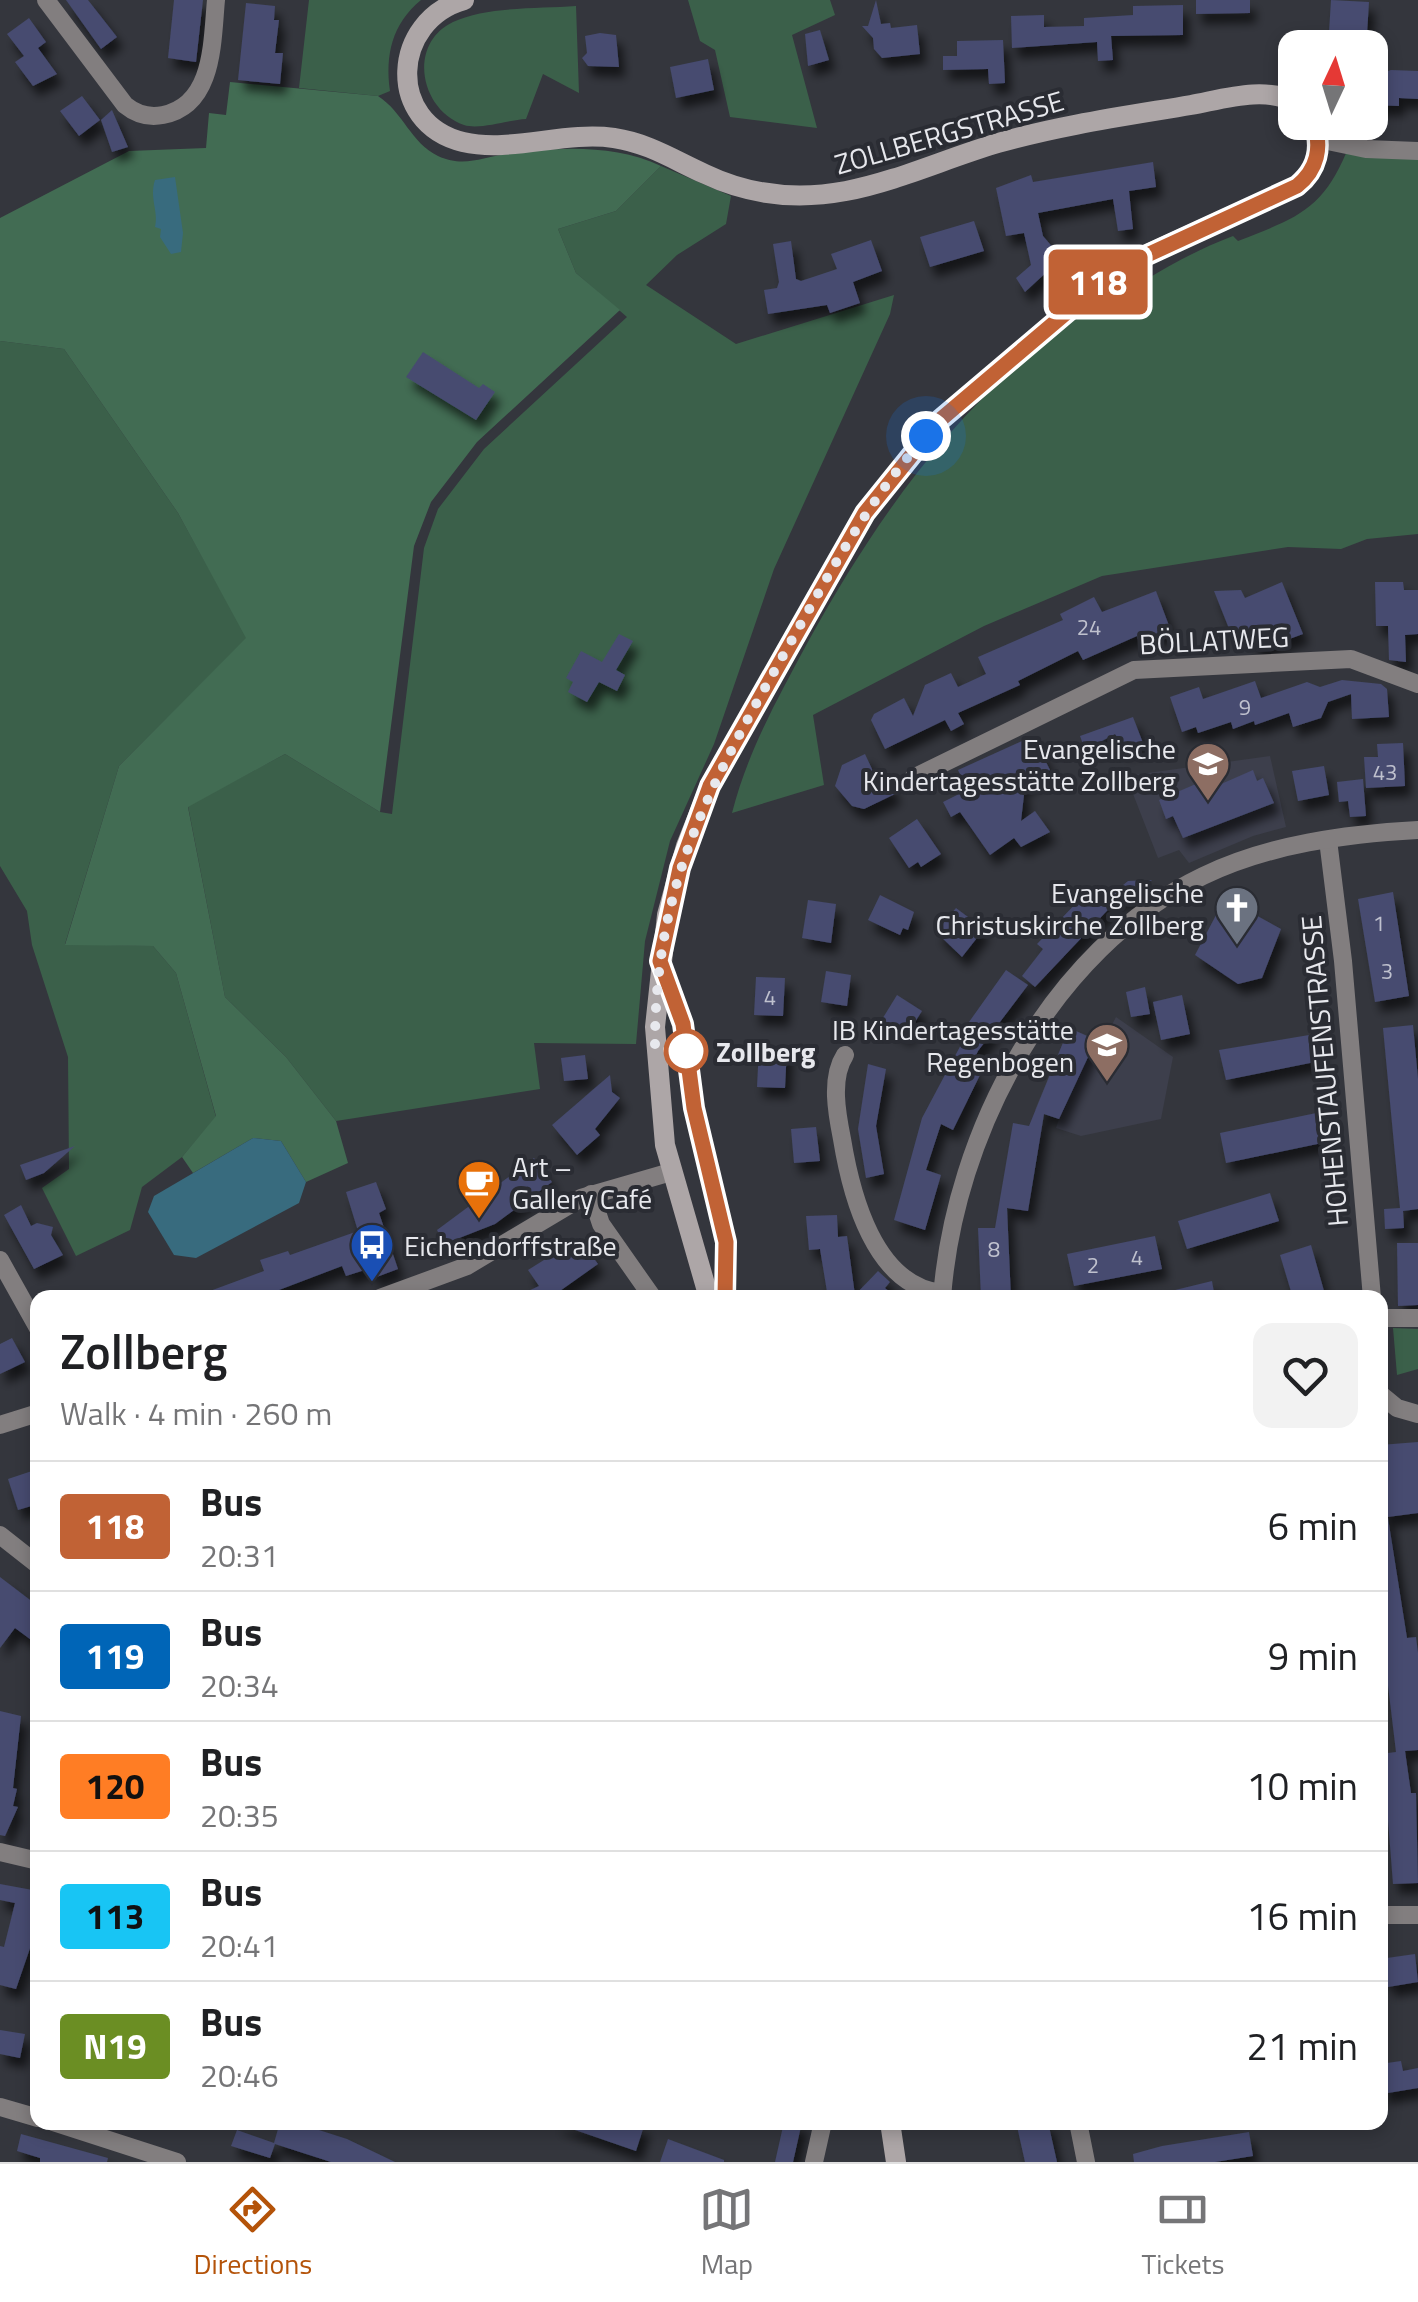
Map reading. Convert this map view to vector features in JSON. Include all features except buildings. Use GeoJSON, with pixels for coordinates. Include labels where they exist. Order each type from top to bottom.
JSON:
{"type":"FeatureCollection","features":[{"type":"Feature","properties":{"kind":"main road","name":"ZOLLBERGSTRASSE"},"geometry":{"type":"LineString","coordinates":[[464,0],[429,18],[407,55],[406,81],[412,98],[439,132],[482,144],[618,138],[653,148],[730,184],[774,194],[814,195],[863,187],[1067,126],[1258,94],[1278,98]]}},
{"type":"Feature","properties":{"kind":"main road"},"geometry":{"type":"LineString","coordinates":[[707,1290],[671,1172],[658,1087],[655,1014],[664,934],[680,868],[710,786],[865,513],[940,420],[1094,285],[1146,252],[1297,186],[1314,167],[1316,140]]}},
{"type":"Feature","properties":{"kind":"main road"},"geometry":{"type":"LineString","coordinates":[[891,2130],[896,2162]]}},
{"type":"Feature","properties":{"kind":"street"},"geometry":{"type":"LineString","coordinates":[[46,0],[125,105],[140,114],[158,116],[188,104],[203,84],[216,0]]}},
{"type":"Feature","properties":{"kind":"street"},"geometry":{"type":"LineString","coordinates":[[1341,140],[1366,149],[1418,151]]}},
{"type":"Feature","properties":{"kind":"street","name":"BÖLLATWEG"},"geometry":{"type":"LineString","coordinates":[[913,778],[1134,670],[1351,660],[1418,684]]}},
{"type":"Feature","properties":{"kind":"street"},"geometry":{"type":"LineString","coordinates":[[943,1290],[954,1213],[980,1132],[1018,1057],[1069,985],[1134,921],[1202,876],[1253,856],[1328,840],[1418,830]]}},
{"type":"Feature","properties":{"kind":"street","name":"HOHENSTAUFENSTRASSE"},"geometry":{"type":"LineString","coordinates":[[1328,840],[1343,961],[1371,1290]]}},
{"type":"Feature","properties":{"kind":"street"},"geometry":{"type":"LineString","coordinates":[[845,1055],[839,1070],[838,1115],[860,1217],[898,1269],[929,1290]]}},
{"type":"Feature","properties":{"kind":"street"},"geometry":{"type":"LineString","coordinates":[[402,1290],[467,1266],[591,1194],[671,1172]]}},
{"type":"Feature","properties":{"kind":"street"},"geometry":{"type":"LineString","coordinates":[[591,1194],[601,1224],[647,1290]]}},
{"type":"Feature","properties":{"kind":"street"},"geometry":{"type":"LineString","coordinates":[[0,1260],[30,1314]]}},
{"type":"Feature","properties":{"kind":"street"},"geometry":{"type":"LineString","coordinates":[[1388,1318],[1418,1318]]}},
{"type":"Feature","properties":{"kind":"street"},"geometry":{"type":"LineString","coordinates":[[1388,1401],[1397,1408],[1418,1414]]}},
{"type":"Feature","properties":{"kind":"street"},"geometry":{"type":"LineString","coordinates":[[0,1426],[30,1416]]}},
{"type":"Feature","properties":{"kind":"street"},"geometry":{"type":"LineString","coordinates":[[0,1535],[30,1559]]}},
{"type":"Feature","properties":{"kind":"street"},"geometry":{"type":"LineString","coordinates":[[0,1852],[30,1859]]}},
{"type":"Feature","properties":{"kind":"street"},"geometry":{"type":"LineString","coordinates":[[1388,1915],[1418,1915]]}},
{"type":"Feature","properties":{"kind":"street"},"geometry":{"type":"LineString","coordinates":[[0,2107],[30,2116]]}},
{"type":"Feature","properties":{"kind":"street"},"geometry":{"type":"LineString","coordinates":[[78,2130],[177,2162]]}},
{"type":"Feature","properties":{"kind":"street"},"geometry":{"type":"LineString","coordinates":[[814,2162],[821,2130]]}},
{"type":"Feature","properties":{"kind":"street"},"geometry":{"type":"LineString","coordinates":[[1080,2130],[1086,2162]]}},
{"type":"Feature","properties":{"kind":"shaded area","name":"Evangelische Kindertagesstätte Zollberg"},"geometry":{"type":"Polygon","coordinates":[[[1270,756],[1286,827],[1253,836],[1189,863],[1179,850],[1158,858],[1126,776],[1270,756]]]}},
{"type":"Feature","properties":{"kind":"shaded area","name":"IB Kindertagesstätte Regenbogen"},"geometry":{"type":"Polygon","coordinates":[[[1116,1017],[1173,1057],[1161,1119],[1081,1136],[1056,1128],[1059,1119],[1035,1110],[1069,1028],[1103,1042],[1116,1017]]]}},
{"type":"Feature","properties":{"kind":"green space"},"geometry":{"type":"Polygon","coordinates":[[[309,0],[421,0],[403,19],[393,41],[390,91],[378,96],[299,88],[309,0]]]}},
{"type":"Feature","properties":{"kind":"green space"},"geometry":{"type":"Polygon","coordinates":[[[688,0],[830,0],[835,15],[792,35],[817,128],[730,117],[715,50],[700,41],[688,0]]]}},
{"type":"Feature","properties":{"kind":"green space"},"geometry":{"type":"Polygon","coordinates":[[[576,6],[579,93],[543,74],[526,119],[478,126],[464,125],[437,106],[429,92],[425,60],[438,32],[453,22],[481,13],[576,6]]]}},
{"type":"Feature","properties":{"kind":"green space"},"geometry":{"type":"Polygon","coordinates":[[[230,82],[378,96],[421,143],[447,159],[465,161],[585,149],[624,154],[661,166],[616,211],[558,229],[576,273],[620,310],[477,442],[431,502],[414,546],[380,812],[285,754],[188,807],[225,997],[286,1057],[336,1121],[348,1163],[306,1182],[281,1141],[253,1138],[193,1173],[182,1157],[216,1116],[176,973],[153,946],[65,945],[119,766],[246,638],[178,513],[64,349],[0,341],[0,218],[129,151],[206,148],[209,113],[226,115],[230,82]]]}},
{"type":"Feature","properties":{"kind":"green space"},"geometry":{"type":"Polygon","coordinates":[[[1347,151],[1418,158],[1418,534],[1367,539],[1341,549],[1288,547],[1102,576],[984,626],[813,715],[824,785],[732,813],[765,724],[835,594],[892,507],[956,426],[1031,353],[1073,321],[1197,251],[1233,236],[1238,241],[1305,210],[1328,187],[1347,151]]]}},
{"type":"Feature","properties":{"kind":"green space"},"geometry":{"type":"Polygon","coordinates":[[[661,166],[731,196],[726,224],[677,255],[646,285],[736,344],[894,295],[890,314],[774,569],[714,744],[670,841],[645,941],[636,1044],[534,1043],[540,1089],[336,1121],[286,1057],[225,997],[188,806],[285,754],[380,812],[392,814],[424,548],[438,509],[484,449],[627,317],[576,273],[558,229],[616,211],[661,166]]]}},
{"type":"Feature","properties":{"kind":"green space"},"geometry":{"type":"Polygon","coordinates":[[[0,341],[64,349],[178,513],[247,638],[119,766],[65,944],[153,946],[176,973],[216,1117],[182,1157],[142,1187],[130,1230],[76,1256],[42,1188],[69,1169],[68,1057],[32,945],[27,911],[0,866],[0,341]]]}},
{"type":"Feature","properties":{"kind":"green space"},"geometry":{"type":"Polygon","coordinates":[[[1393,1328],[1418,1329],[1418,1369],[1397,1375],[1393,1328]]]}},
{"type":"Feature","properties":{"kind":"water"},"geometry":{"type":"Polygon","coordinates":[[[175,177],[183,233],[181,252],[171,254],[160,237],[161,229],[155,227],[153,193],[155,180],[175,177]]]}},
{"type":"Feature","properties":{"kind":"water"},"geometry":{"type":"Polygon","coordinates":[[[253,1138],[281,1141],[306,1182],[299,1203],[196,1258],[174,1255],[148,1212],[154,1196],[253,1138]]]}},
{"type":"Feature","properties":{"kind":"bus line","name":"118"},"geometry":{"type":"LineString","coordinates":[[725,1290],[726,1242],[690,1088],[683,1024],[660,961],[667,915],[686,846],[710,786],[842,549],[882,488],[940,420],[1094,285],[1131,260],[1297,186],[1310,174],[1318,140]]}},
{"type":"Feature","properties":{"kind":"place","name":"Evangelische Kindertagesstätte Zollberg"},"geometry":{"type":"Point","coordinates":[1208,802]}},
{"type":"Feature","properties":{"kind":"place","name":"Evangelische Christuskirche Zollberg"},"geometry":{"type":"Point","coordinates":[1237,946]}},
{"type":"Feature","properties":{"kind":"place","name":"Zollberg"},"geometry":{"type":"Point","coordinates":[686,1051]}},
{"type":"Feature","properties":{"kind":"place","name":"IB Kindertagesstätte Regenbogen"},"geometry":{"type":"Point","coordinates":[1107,1083]}},
{"type":"Feature","properties":{"kind":"place","name":"Art – Gallery Café"},"geometry":{"type":"Point","coordinates":[479,1220]}},
{"type":"Feature","properties":{"kind":"place","name":"Eichendorffstraße"},"geometry":{"type":"Point","coordinates":[372,1283]}},
{"type":"Feature","properties":{"kind":"route"},"geometry":{"type":"LineString","coordinates":[[686,1051],[655,1049],[656,1002],[667,915],[698,813],[842,549],[882,488],[926,436]]}}]}
